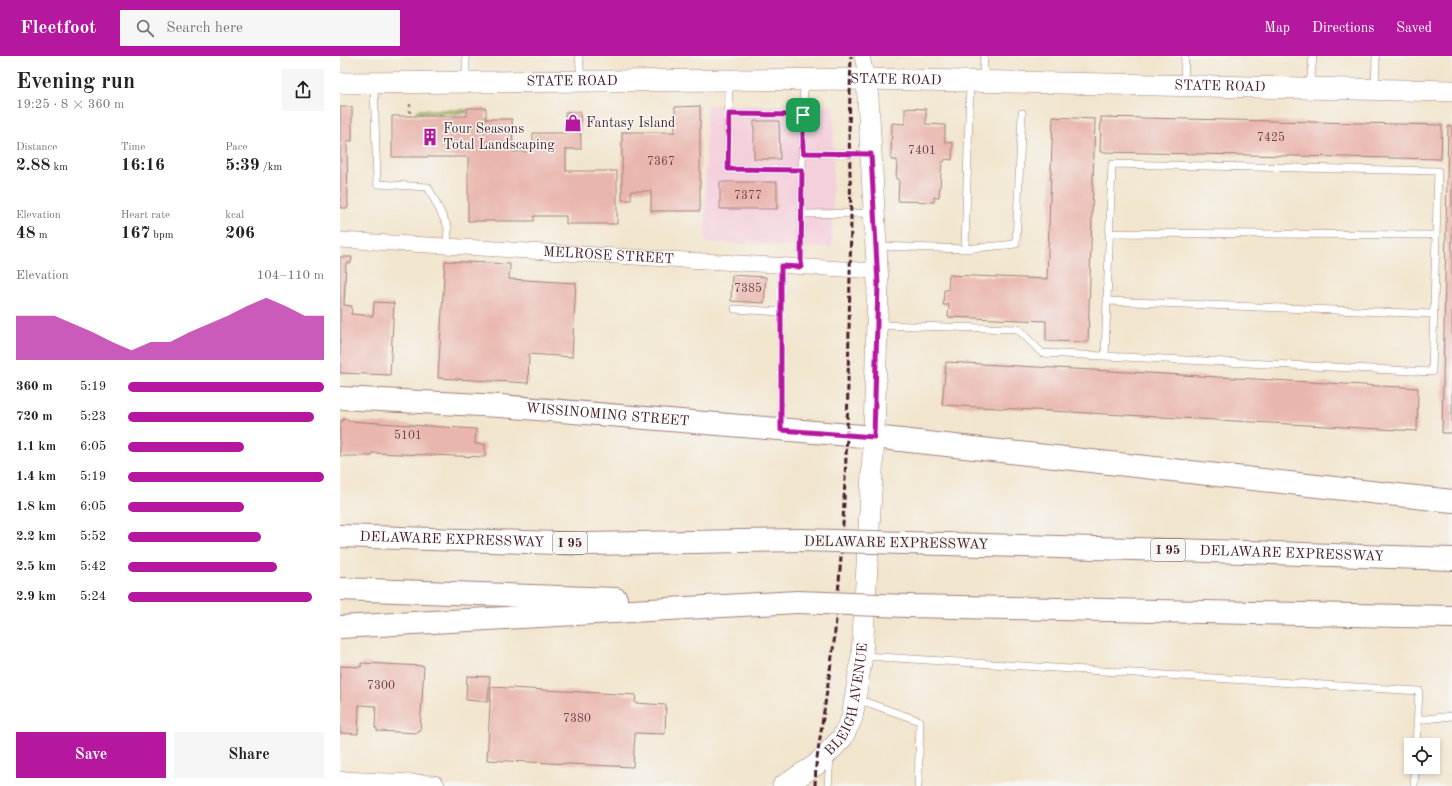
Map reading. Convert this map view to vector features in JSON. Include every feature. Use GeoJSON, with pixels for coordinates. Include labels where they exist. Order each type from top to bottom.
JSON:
{"type":"FeatureCollection","features":[{"type":"Feature","properties":{"kind":"main road","name":"STATE ROAD"},"geometry":{"type":"LineString","coordinates":[[340,83],[867,79],[1452,91]]}},
{"type":"Feature","properties":{"kind":"main road"},"geometry":{"type":"LineString","coordinates":[[867,79],[878,271],[874,437]]}},
{"type":"Feature","properties":{"kind":"main road","name":"WISSINOMING STREET"},"geometry":{"type":"LineString","coordinates":[[340,398],[501,406],[874,437],[1445,500]]}},
{"type":"Feature","properties":{"kind":"main road","name":"BLEIGH AVENUE"},"geometry":{"type":"LineString","coordinates":[[830,751],[842,738],[850,723],[862,656],[874,437]]}},
{"type":"Feature","properties":{"kind":"main road","name":"DELAWARE EXPRESSWAY"},"geometry":{"type":"LineString","coordinates":[[340,536],[587,544],[800,540],[1452,559]]}},
{"type":"Feature","properties":{"kind":"main road"},"geometry":{"type":"LineString","coordinates":[[340,589],[583,598],[1452,617]]}},
{"type":"Feature","properties":{"kind":"main road"},"geometry":{"type":"LineString","coordinates":[[340,628],[797,602]]}},
{"type":"Feature","properties":{"kind":"main road"},"geometry":{"type":"LineString","coordinates":[[783,786],[816,765],[830,751]]}},
{"type":"Feature","properties":{"kind":"main road"},"geometry":{"type":"LineString","coordinates":[[340,782],[434,786]]}},
{"type":"Feature","properties":{"kind":"street"},"geometry":{"type":"LineString","coordinates":[[862,56],[867,79]]}},
{"type":"Feature","properties":{"kind":"street","name":"MELROSE STREET"},"geometry":{"type":"LineString","coordinates":[[340,240],[878,271]]}},
{"type":"Feature","properties":{"kind":"lane"},"geometry":{"type":"LineString","coordinates":[[466,56],[466,82]]}},
{"type":"Feature","properties":{"kind":"lane"},"geometry":{"type":"LineString","coordinates":[[579,56],[581,81]]}},
{"type":"Feature","properties":{"kind":"lane"},"geometry":{"type":"LineString","coordinates":[[964,249],[977,81],[984,56]]}},
{"type":"Feature","properties":{"kind":"lane"},"geometry":{"type":"LineString","coordinates":[[1184,85],[1185,56]]}},
{"type":"Feature","properties":{"kind":"lane"},"geometry":{"type":"LineString","coordinates":[[1310,87],[1314,56]]}},
{"type":"Feature","properties":{"kind":"lane"},"geometry":{"type":"LineString","coordinates":[[1375,89],[1376,56]]}},
{"type":"Feature","properties":{"kind":"lane"},"geometry":{"type":"LineString","coordinates":[[801,267],[804,79]]}},
{"type":"Feature","properties":{"kind":"lane"},"geometry":{"type":"LineString","coordinates":[[729,80],[728,169],[802,170]]}},
{"type":"Feature","properties":{"kind":"lane"},"geometry":{"type":"LineString","coordinates":[[374,82],[377,184],[428,187],[448,227],[447,246]]}},
{"type":"Feature","properties":{"kind":"lane"},"geometry":{"type":"LineString","coordinates":[[876,246],[964,249],[1016,244],[1022,112]]}},
{"type":"Feature","properties":{"kind":"lane"},"geometry":{"type":"LineString","coordinates":[[729,114],[803,115]]}},
{"type":"Feature","properties":{"kind":"lane"},"geometry":{"type":"LineString","coordinates":[[803,153],[871,154]]}},
{"type":"Feature","properties":{"kind":"lane"},"geometry":{"type":"LineString","coordinates":[[877,325],[1018,329],[1042,353],[1432,372],[1438,171],[1112,164],[1105,356]]}},
{"type":"Feature","properties":{"kind":"lane"},"geometry":{"type":"LineString","coordinates":[[802,214],[874,212]]}},
{"type":"Feature","properties":{"kind":"lane"},"geometry":{"type":"LineString","coordinates":[[1109,233],[1436,235]]}},
{"type":"Feature","properties":{"kind":"lane"},"geometry":{"type":"LineString","coordinates":[[781,266],[781,430]]}},
{"type":"Feature","properties":{"kind":"lane"},"geometry":{"type":"LineString","coordinates":[[1107,301],[1434,314]]}},
{"type":"Feature","properties":{"kind":"lane"},"geometry":{"type":"LineString","coordinates":[[735,310],[781,312]]}},
{"type":"Feature","properties":{"kind":"lane"},"geometry":{"type":"LineString","coordinates":[[862,656],[1419,691],[1416,738]]}},
{"type":"Feature","properties":{"kind":"lane"},"geometry":{"type":"LineString","coordinates":[[855,698],[920,721],[918,786]]}},
{"type":"Feature","properties":{"kind":"lane"},"geometry":{"type":"LineString","coordinates":[[1417,720],[1452,716]]}},
{"type":"Feature","properties":{"kind":"lane","name":"BLEIGH AVENUE"},"geometry":{"type":"LineString","coordinates":[[828,786],[830,751]]}},
{"type":"Feature","properties":{"kind":"lane"},"geometry":{"type":"LineString","coordinates":[[1414,786],[1415,774]]}},
{"type":"Feature","properties":{"kind":"path"},"geometry":{"type":"LineString","coordinates":[[410,104],[410,116]]}},
{"type":"Feature","properties":{"kind":"shaded area"},"geometry":{"type":"Polygon","coordinates":[[[706,105],[834,106],[832,248],[705,242],[706,105]]]}},
{"type":"Feature","properties":{"kind":"green space"},"geometry":{"type":"Polygon","coordinates":[[[417,110],[466,110],[466,113],[416,113],[417,110]]]}},
{"type":"Feature","properties":{"kind":"building"},"geometry":{"type":"Polygon","coordinates":[[[700,106],[700,211],[651,211],[651,191],[631,191],[631,200],[622,200],[622,132],[675,132],[675,107],[700,106]]]}},
{"type":"Feature","properties":{"kind":"building"},"geometry":{"type":"Polygon","coordinates":[[[340,107],[352,107],[352,141],[347,141],[348,208],[340,208],[340,107]]]}},
{"type":"Feature","properties":{"kind":"building"},"geometry":{"type":"Polygon","coordinates":[[[467,108],[486,108],[486,119],[512,119],[513,152],[533,152],[533,133],[566,133],[565,112],[580,112],[581,149],[566,149],[566,171],[617,171],[617,224],[566,224],[566,216],[534,216],[534,221],[468,221],[468,157],[392,157],[392,116],[467,116],[467,108]]]}},
{"type":"Feature","properties":{"kind":"building"},"geometry":{"type":"Polygon","coordinates":[[[905,108],[926,109],[926,124],[945,125],[945,142],[953,143],[952,160],[945,159],[944,162],[942,162],[939,197],[934,197],[934,202],[898,201],[899,179],[896,179],[897,160],[891,160],[892,123],[905,124],[905,108]]]}},
{"type":"Feature","properties":{"kind":"building"},"geometry":{"type":"Polygon","coordinates":[[[1053,117],[1095,119],[1088,342],[1046,341],[1046,321],[948,317],[949,305],[943,305],[944,290],[948,290],[949,275],[1047,279],[1053,117]]]}},
{"type":"Feature","properties":{"kind":"building"},"geometry":{"type":"Polygon","coordinates":[[[1101,117],[1442,125],[1441,159],[1100,152],[1101,117]]]}},
{"type":"Feature","properties":{"kind":"building"},"geometry":{"type":"Polygon","coordinates":[[[754,121],[779,121],[780,159],[754,159],[754,121]]]}},
{"type":"Feature","properties":{"kind":"building"},"geometry":{"type":"Polygon","coordinates":[[[1448,126],[1452,126],[1452,433],[1442,433],[1448,126]]]}},
{"type":"Feature","properties":{"kind":"building"},"geometry":{"type":"Polygon","coordinates":[[[720,182],[777,182],[777,209],[720,209],[720,182]]]}},
{"type":"Feature","properties":{"kind":"building"},"geometry":{"type":"Polygon","coordinates":[[[340,257],[352,257],[351,263],[346,263],[344,305],[352,306],[351,314],[373,316],[374,302],[394,303],[390,375],[340,373],[340,257]]]}},
{"type":"Feature","properties":{"kind":"building"},"geometry":{"type":"Polygon","coordinates":[[[445,261],[510,264],[509,279],[576,283],[572,357],[529,354],[528,383],[438,378],[445,261]]]}},
{"type":"Feature","properties":{"kind":"building"},"geometry":{"type":"Polygon","coordinates":[[[732,275],[766,277],[764,303],[731,301],[732,275]]]}},
{"type":"Feature","properties":{"kind":"building"},"geometry":{"type":"Polygon","coordinates":[[[946,362],[1418,388],[1417,431],[942,405],[946,362]]]}},
{"type":"Feature","properties":{"kind":"building"},"geometry":{"type":"Polygon","coordinates":[[[343,419],[348,419],[348,421],[476,429],[475,444],[485,444],[485,457],[372,453],[372,456],[340,456],[340,421],[343,421],[343,419]]]}},
{"type":"Feature","properties":{"kind":"building"},"geometry":{"type":"Polygon","coordinates":[[[361,663],[424,666],[420,731],[418,730],[418,733],[377,731],[377,728],[375,728],[376,706],[359,705],[358,734],[340,733],[340,666],[361,667],[361,663]]]}},
{"type":"Feature","properties":{"kind":"building"},"geometry":{"type":"Polygon","coordinates":[[[467,676],[490,677],[488,702],[466,700],[467,676]]]}},
{"type":"Feature","properties":{"kind":"building"},"geometry":{"type":"Polygon","coordinates":[[[491,687],[636,695],[635,703],[666,705],[665,734],[635,733],[633,767],[487,760],[491,687]]]}},
{"type":"Feature","properties":{"kind":"railway"},"geometry":{"type":"LineString","coordinates":[[815,786],[816,765],[834,643],[842,545],[847,435],[849,330],[851,219],[849,129],[851,56]]}},
{"type":"Feature","properties":{"kind":"place","name":"Fantasy Island"},"geometry":{"type":"Point","coordinates":[573,123]}},
{"type":"Feature","properties":{"kind":"place","name":"Four Seasons Total Landscaping"},"geometry":{"type":"Point","coordinates":[430,137]}},
{"type":"Feature","properties":{"kind":"route"},"geometry":{"type":"LineString","coordinates":[[729,114],[803,115],[803,153],[871,154],[878,284],[874,437],[781,430],[781,266],[801,267],[802,170],[728,169],[729,114]]}}]}
